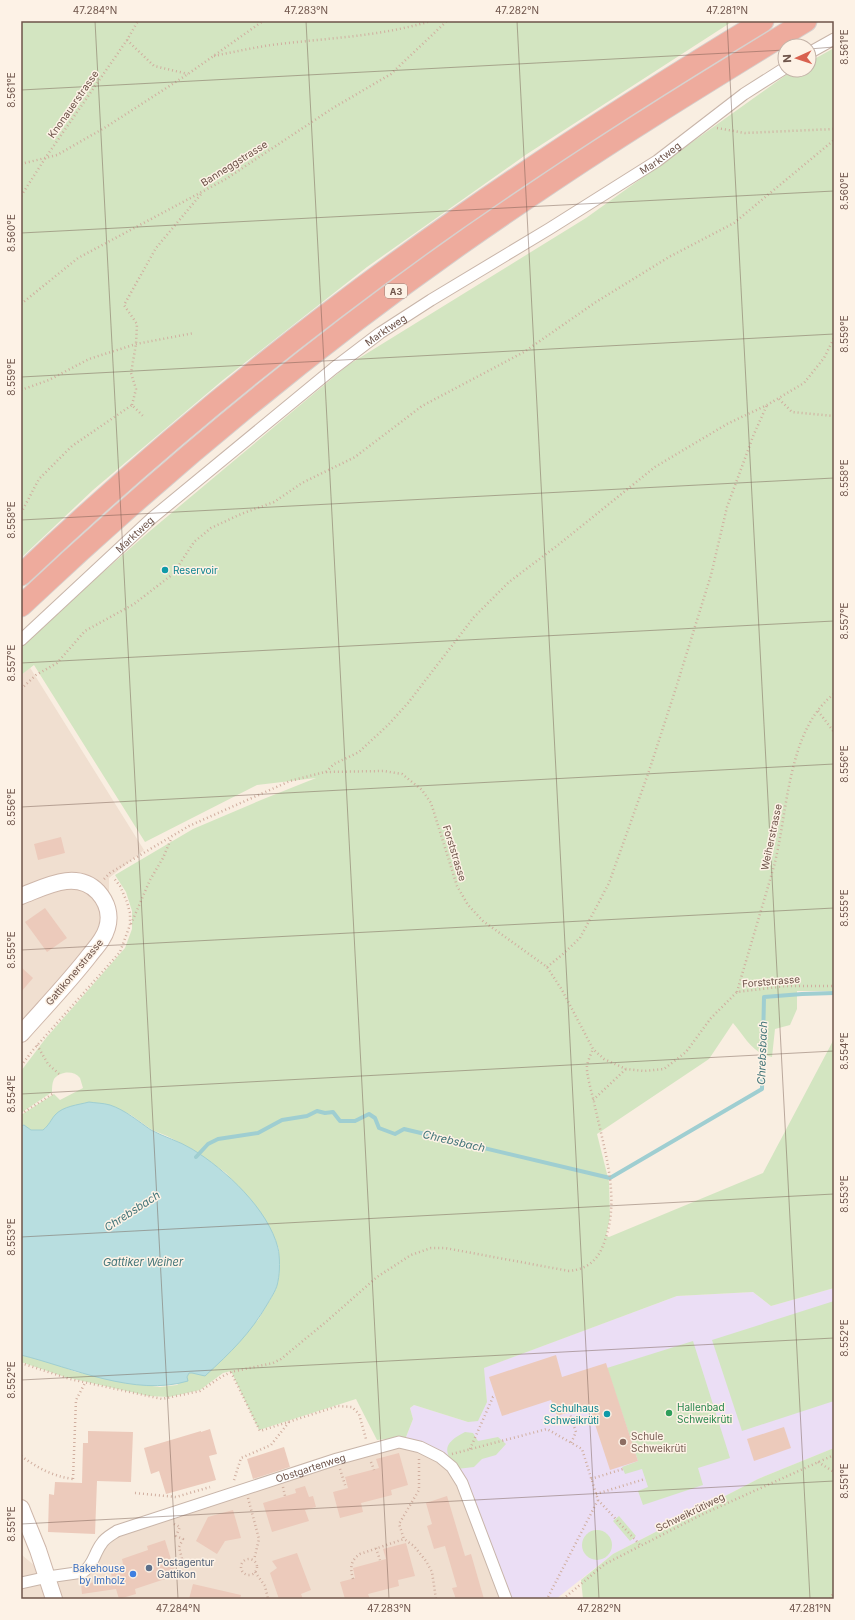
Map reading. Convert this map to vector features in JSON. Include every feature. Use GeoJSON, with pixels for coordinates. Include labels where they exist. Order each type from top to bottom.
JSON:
{"type":"FeatureCollection","features":[{"type":"Feature","properties":{"kind":"highway","name":"A3"},"geometry":{"type":"LineString","coordinates":[[21,575],[90,511],[203,414],[279,352],[393,265],[468,211],[571,141],[762,21]]}},
{"type":"Feature","properties":{"kind":"highway","name":"A3"},"geometry":{"type":"LineString","coordinates":[[21,606],[108,526],[179,464],[236,416],[355,322],[521,202],[675,102],[806,21]]}},
{"type":"Feature","properties":{"kind":"main road"},"geometry":{"type":"LineString","coordinates":[[21,896],[66,881],[82,882],[93,888]]}},
{"type":"Feature","properties":{"kind":"main road","name":"Gattikonerstrasse"},"geometry":{"type":"LineString","coordinates":[[21,1034],[76,974],[104,938],[108,927],[108,913],[105,901],[93,888]]}},
{"type":"Feature","properties":{"kind":"main road"},"geometry":{"type":"LineString","coordinates":[[21,1508],[48,1577],[54,1599]]}},
{"type":"Feature","properties":{"kind":"street"},"geometry":{"type":"LineString","coordinates":[[817,49],[834,39]]}},
{"type":"Feature","properties":{"kind":"street","name":"Marktweg"},"geometry":{"type":"LineString","coordinates":[[21,640],[152,518],[334,368],[380,333],[657,161],[744,94],[777,73]]}},
{"type":"Feature","properties":{"kind":"street","name":"Obstgartenweg"},"geometry":{"type":"LineString","coordinates":[[48,1577],[83,1572],[88,1569],[101,1544],[117,1531],[337,1458],[399,1442],[420,1447],[440,1457],[452,1467],[462,1483],[506,1599]]}},
{"type":"Feature","properties":{"kind":"street"},"geometry":{"type":"LineString","coordinates":[[21,1583],[48,1577]]}},
{"type":"Feature","properties":{"kind":"path","name":"Knonauerstrasse"},"geometry":{"type":"LineString","coordinates":[[21,196],[46,157],[127,40],[138,21]]}},
{"type":"Feature","properties":{"kind":"path"},"geometry":{"type":"LineString","coordinates":[[21,164],[57,155],[106,127],[188,74],[263,21]]}},
{"type":"Feature","properties":{"kind":"path"},"geometry":{"type":"LineString","coordinates":[[214,56],[272,45],[346,38],[406,28],[431,21]]}},
{"type":"Feature","properties":{"kind":"path","name":"Banneggstrasse"},"geometry":{"type":"LineString","coordinates":[[21,304],[78,258],[226,179],[333,108],[391,74],[447,21]]}},
{"type":"Feature","properties":{"kind":"path"},"geometry":{"type":"LineString","coordinates":[[127,40],[154,66],[188,74]]}},
{"type":"Feature","properties":{"kind":"path"},"geometry":{"type":"LineString","coordinates":[[702,126],[746,133],[834,130]]}},
{"type":"Feature","properties":{"kind":"path"},"geometry":{"type":"LineString","coordinates":[[21,689],[36,675],[57,663],[85,631],[134,604],[172,574],[194,542],[211,528],[241,514],[274,502],[302,483],[355,457],[422,406],[524,352],[596,302],[669,258],[734,223],[834,140]]}},
{"type":"Feature","properties":{"kind":"path"},"geometry":{"type":"LineString","coordinates":[[21,513],[39,479],[72,446],[132,405],[136,388],[131,373],[136,344],[137,324],[124,305],[156,248],[203,192]]}},
{"type":"Feature","properties":{"kind":"path"},"geometry":{"type":"LineString","coordinates":[[21,390],[49,380],[89,359],[136,344],[194,333]]}},
{"type":"Feature","properties":{"kind":"path"},"geometry":{"type":"LineString","coordinates":[[325,772],[334,764],[359,752],[389,724],[408,703],[474,617],[509,582],[558,545],[655,467],[727,424],[767,405],[804,383],[824,358],[834,338]]}},
{"type":"Feature","properties":{"kind":"path"},"geometry":{"type":"LineString","coordinates":[[779,398],[792,412],[834,416]]}},
{"type":"Feature","properties":{"kind":"path"},"geometry":{"type":"LineString","coordinates":[[132,405],[143,416]]}},
{"type":"Feature","properties":{"kind":"path"},"geometry":{"type":"LineString","coordinates":[[547,967],[580,938],[609,883],[676,690],[710,575],[727,507],[754,434],[767,405]]}},
{"type":"Feature","properties":{"kind":"path","name":"Weiherstrasse"},"geometry":{"type":"LineString","coordinates":[[737,992],[774,865],[795,760],[806,731],[818,711],[834,694]]}},
{"type":"Feature","properties":{"kind":"path"},"geometry":{"type":"LineString","coordinates":[[818,711],[834,732]]}},
{"type":"Feature","properties":{"kind":"path","name":"Forststrasse"},"geometry":{"type":"LineString","coordinates":[[93,888],[110,873],[189,826],[290,781],[325,772],[384,771],[402,774],[422,790],[431,803],[456,886],[468,906],[483,921],[547,967],[562,990],[593,1049],[604,1059],[626,1069],[644,1071],[664,1069],[686,1052],[711,1018],[737,992],[786,986],[834,986]]}},
{"type":"Feature","properties":{"kind":"path"},"geometry":{"type":"LineString","coordinates":[[130,925],[147,887],[163,858],[171,838]]}},
{"type":"Feature","properties":{"kind":"path"},"geometry":{"type":"LineString","coordinates":[[37,1045],[48,1064],[59,1074]]}},
{"type":"Feature","properties":{"kind":"path"},"geometry":{"type":"LineString","coordinates":[[21,1363],[85,1383],[162,1399],[170,1398],[200,1391],[220,1377],[231,1372],[273,1363],[281,1359],[377,1277],[411,1255],[431,1248],[445,1248],[568,1271],[580,1270],[597,1259],[610,1226],[611,1185],[587,1066],[593,1049]]}},
{"type":"Feature","properties":{"kind":"path"},"geometry":{"type":"LineString","coordinates":[[593,1100],[626,1069]]}},
{"type":"Feature","properties":{"kind":"path"},"geometry":{"type":"LineString","coordinates":[[21,1114],[54,1093]]}},
{"type":"Feature","properties":{"kind":"path"},"geometry":{"type":"LineString","coordinates":[[231,1372],[260,1431],[338,1406],[352,1407],[359,1414],[370,1449]]}},
{"type":"Feature","properties":{"kind":"path"},"geometry":{"type":"LineString","coordinates":[[21,1456],[58,1477],[73,1479],[76,1400],[85,1383]]}},
{"type":"Feature","properties":{"kind":"path"},"geometry":{"type":"LineString","coordinates":[[470,1449],[493,1397],[496,1396]]}},
{"type":"Feature","properties":{"kind":"path"},"geometry":{"type":"LineString","coordinates":[[569,1412],[576,1432],[571,1443]]}},
{"type":"Feature","properties":{"kind":"path"},"geometry":{"type":"LineString","coordinates":[[228,1482],[236,1479],[241,1458],[271,1445],[289,1422]]}},
{"type":"Feature","properties":{"kind":"path"},"geometry":{"type":"LineString","coordinates":[[440,1457],[547,1429],[582,1449],[598,1500],[641,1546]]}},
{"type":"Feature","properties":{"kind":"path"},"geometry":{"type":"LineString","coordinates":[[420,1447],[419,1490],[399,1524],[404,1538],[414,1546],[426,1561],[432,1572],[436,1599]]}},
{"type":"Feature","properties":{"kind":"path","name":"Schweikrütiweg"},"geometry":{"type":"LineString","coordinates":[[563,1599],[605,1564],[708,1512],[834,1455]]}},
{"type":"Feature","properties":{"kind":"path"},"geometry":{"type":"LineString","coordinates":[[337,1458],[346,1488]]}},
{"type":"Feature","properties":{"kind":"path"},"geometry":{"type":"LineString","coordinates":[[818,1462],[834,1472]]}},
{"type":"Feature","properties":{"kind":"path"},"geometry":{"type":"LineString","coordinates":[[591,1479],[623,1469]]}},
{"type":"Feature","properties":{"kind":"path"},"geometry":{"type":"LineString","coordinates":[[596,1494],[645,1479]]}},
{"type":"Feature","properties":{"kind":"path"},"geometry":{"type":"LineString","coordinates":[[135,1493],[176,1497],[213,1486]]}},
{"type":"Feature","properties":{"kind":"path"},"geometry":{"type":"LineString","coordinates":[[245,1488],[259,1539],[254,1560]]}},
{"type":"Feature","properties":{"kind":"path"},"geometry":{"type":"LineString","coordinates":[[547,1599],[598,1500]]}},
{"type":"Feature","properties":{"kind":"path"},"geometry":{"type":"LineString","coordinates":[[175,1521],[174,1524],[180,1527],[176,1536],[182,1540],[179,1547],[182,1559]]}},
{"type":"Feature","properties":{"kind":"path"},"geometry":{"type":"LineString","coordinates":[[353,1579],[351,1569],[354,1558],[404,1538]]}},
{"type":"Feature","properties":{"kind":"path"},"geometry":{"type":"LineString","coordinates":[[376,1548],[380,1560]]}},
{"type":"Feature","properties":{"kind":"path"},"geometry":{"type":"LineString","coordinates":[[248,1558],[254,1560],[257,1565],[255,1572],[250,1574],[245,1573],[242,1569],[243,1561],[248,1558]]}},
{"type":"Feature","properties":{"kind":"path"},"geometry":{"type":"LineString","coordinates":[[255,1572],[265,1586],[268,1599]]}},
{"type":"Feature","properties":{"kind":"path"},"geometry":{"type":"LineString","coordinates":[[830,1599],[834,1592]]}},
{"type":"Feature","properties":{"kind":"shaded area"},"geometry":{"type":"Polygon","coordinates":[[[24,658],[144,850],[109,878],[109,913],[100,943],[21,1039],[21,662],[24,658]]]}},
{"type":"Feature","properties":{"kind":"shaded area","name":"Schule Schweikrüti"},"geometry":{"type":"Polygon","coordinates":[[[834,1288],[834,1448],[758,1479],[613,1554],[556,1599],[506,1599],[452,1467],[406,1437],[413,1419],[410,1408],[414,1405],[468,1422],[487,1402],[483,1368],[677,1296],[753,1292],[771,1306],[834,1288]]]}},
{"type":"Feature","properties":{"kind":"shaded area"},"geometry":{"type":"Polygon","coordinates":[[[399,1442],[452,1467],[506,1599],[21,1599],[21,1553],[48,1577],[83,1572],[109,1536],[399,1442]]]}},
{"type":"Feature","properties":{"kind":"green space"},"geometry":{"type":"Polygon","coordinates":[[[21,21],[733,21],[527,154],[367,267],[223,380],[93,490],[21,558],[21,21]]]}},
{"type":"Feature","properties":{"kind":"green space"},"geometry":{"type":"Polygon","coordinates":[[[834,48],[834,991],[797,991],[797,1009],[790,1025],[775,1029],[772,1057],[759,1052],[754,1048],[733,1023],[709,1059],[597,1134],[609,1182],[610,1217],[606,1236],[609,1237],[763,1173],[834,1039],[834,1288],[771,1306],[753,1292],[677,1296],[484,1368],[487,1402],[478,1421],[468,1422],[414,1405],[410,1408],[413,1419],[406,1437],[377,1440],[356,1399],[259,1430],[231,1371],[223,1373],[200,1390],[169,1397],[149,1396],[65,1377],[21,1362],[21,1355],[52,1363],[76,1372],[144,1385],[160,1387],[177,1385],[187,1378],[189,1373],[192,1373],[258,1320],[274,1293],[278,1282],[279,1249],[271,1230],[251,1201],[226,1173],[192,1149],[152,1130],[131,1115],[109,1105],[55,1115],[50,1124],[43,1130],[31,1130],[24,1125],[21,1126],[21,1115],[54,1094],[60,1100],[83,1088],[80,1078],[77,1075],[67,1072],[60,1074],[54,1079],[52,1084],[52,1092],[21,1113],[21,1071],[46,1038],[125,948],[132,929],[132,911],[126,892],[115,875],[193,829],[316,778],[257,785],[145,842],[34,665],[21,675],[21,644],[150,531],[348,365],[586,218],[782,78],[817,78],[817,58],[834,48]]]}},
{"type":"Feature","properties":{"kind":"green space"},"geometry":{"type":"Polygon","coordinates":[[[834,1301],[834,1401],[742,1431],[712,1340],[834,1301]]]}},
{"type":"Feature","properties":{"kind":"green space","name":"Hallenbad Schweikrüti"},"geometry":{"type":"Polygon","coordinates":[[[693,1341],[730,1458],[698,1468],[703,1485],[643,1505],[638,1491],[648,1487],[642,1469],[625,1474],[622,1467],[638,1461],[607,1368],[693,1341]]]}},
{"type":"Feature","properties":{"kind":"green space"},"geometry":{"type":"Polygon","coordinates":[[[465,1432],[473,1433],[478,1441],[498,1437],[506,1444],[496,1455],[482,1459],[474,1467],[457,1469],[447,1452],[449,1444],[465,1432]]]}},
{"type":"Feature","properties":{"kind":"green space"},"geometry":{"type":"Polygon","coordinates":[[[834,1448],[834,1599],[583,1599],[581,1580],[613,1554],[758,1479],[834,1448]]]}},
{"type":"Feature","properties":{"kind":"green space"},"geometry":{"type":"Polygon","coordinates":[[[619,1516],[636,1536],[630,1541],[613,1521],[619,1516]]]}},
{"type":"Feature","properties":{"kind":"green space"},"geometry":{"type":"Polygon","coordinates":[[[597,1530],[608,1534],[612,1545],[608,1556],[597,1560],[586,1556],[582,1545],[586,1534],[597,1530]]]}},
{"type":"Feature","properties":{"kind":"water","name":"Gattiker Weiher"},"geometry":{"type":"Polygon","coordinates":[[[89,1102],[107,1104],[116,1107],[151,1130],[187,1146],[205,1158],[232,1179],[244,1192],[265,1219],[273,1233],[278,1248],[279,1260],[279,1277],[275,1290],[261,1314],[247,1333],[232,1351],[205,1376],[189,1373],[187,1377],[188,1381],[168,1385],[147,1386],[104,1379],[21,1355],[21,1126],[24,1125],[31,1130],[43,1130],[58,1112],[71,1106],[89,1102]]]}},
{"type":"Feature","properties":{"kind":"building"},"geometry":{"type":"Polygon","coordinates":[[[61,837],[65,853],[38,860],[34,844],[61,837]]]}},
{"type":"Feature","properties":{"kind":"building"},"geometry":{"type":"Polygon","coordinates":[[[45,908],[67,938],[47,952],[25,922],[45,908]]]}},
{"type":"Feature","properties":{"kind":"building"},"geometry":{"type":"Polygon","coordinates":[[[21,967],[33,978],[21,992],[21,967]]]}},
{"type":"Feature","properties":{"kind":"building","name":"Schulhaus Schweikrüti"},"geometry":{"type":"Polygon","coordinates":[[[556,1355],[562,1377],[606,1363],[638,1461],[610,1470],[589,1406],[557,1416],[551,1400],[502,1416],[489,1377],[556,1355]]]}},
{"type":"Feature","properties":{"kind":"building"},"geometry":{"type":"Polygon","coordinates":[[[784,1427],[791,1448],[754,1461],[747,1439],[784,1427]]]}},
{"type":"Feature","properties":{"kind":"building"},"geometry":{"type":"Polygon","coordinates":[[[210,1429],[217,1454],[209,1456],[216,1480],[166,1494],[159,1471],[151,1474],[144,1448],[210,1429]]]}},
{"type":"Feature","properties":{"kind":"building"},"geometry":{"type":"Polygon","coordinates":[[[88,1431],[133,1432],[131,1482],[97,1481],[95,1534],[48,1532],[49,1494],[54,1495],[55,1482],[82,1483],[83,1443],[88,1443],[88,1431]]]}},
{"type":"Feature","properties":{"kind":"building"},"geometry":{"type":"Polygon","coordinates":[[[284,1447],[290,1467],[253,1479],[247,1459],[284,1447]]]}},
{"type":"Feature","properties":{"kind":"building"},"geometry":{"type":"Polygon","coordinates":[[[399,1453],[408,1485],[391,1490],[392,1495],[361,1503],[363,1512],[340,1518],[333,1492],[348,1488],[345,1477],[379,1468],[376,1459],[399,1453]]]}},
{"type":"Feature","properties":{"kind":"building"},"geometry":{"type":"Polygon","coordinates":[[[305,1486],[309,1497],[313,1496],[316,1507],[305,1510],[309,1521],[272,1532],[263,1503],[296,1493],[295,1489],[305,1486]]]}},
{"type":"Feature","properties":{"kind":"building"},"geometry":{"type":"Polygon","coordinates":[[[447,1496],[465,1556],[471,1554],[484,1599],[456,1599],[452,1588],[457,1587],[445,1546],[434,1549],[427,1526],[432,1524],[426,1503],[447,1496]]]}},
{"type":"Feature","properties":{"kind":"building"},"geometry":{"type":"Polygon","coordinates":[[[233,1510],[241,1538],[225,1541],[217,1554],[196,1541],[208,1517],[233,1510]]]}},
{"type":"Feature","properties":{"kind":"building"},"geometry":{"type":"Polygon","coordinates":[[[165,1540],[174,1569],[166,1572],[168,1578],[135,1589],[136,1594],[119,1599],[116,1589],[82,1594],[81,1584],[113,1580],[109,1568],[123,1564],[122,1559],[148,1550],[147,1546],[165,1540]]]}},
{"type":"Feature","properties":{"kind":"building"},"geometry":{"type":"Polygon","coordinates":[[[406,1543],[415,1576],[398,1580],[399,1586],[368,1594],[370,1599],[345,1599],[340,1582],[355,1578],[353,1568],[386,1559],[383,1549],[406,1543]]]}},
{"type":"Feature","properties":{"kind":"building"},"geometry":{"type":"Polygon","coordinates":[[[297,1553],[311,1590],[301,1594],[303,1599],[279,1599],[270,1573],[277,1568],[272,1561],[297,1553]]]}},
{"type":"Feature","properties":{"kind":"building"},"geometry":{"type":"Polygon","coordinates":[[[193,1584],[241,1595],[240,1599],[189,1599],[193,1584]]]}},
{"type":"Feature","properties":{"kind":"waterway","name":"Chrebsbach"},"geometry":{"type":"LineString","coordinates":[[196,1157],[208,1144],[218,1139],[258,1133],[282,1120],[307,1116],[317,1111],[325,1113],[333,1112],[340,1121],[355,1121],[369,1114],[375,1118],[379,1128],[395,1134],[404,1129],[610,1178],[762,1089],[764,997],[834,993]]}},
{"type":"Feature","properties":{"kind":"place","name":"Reservoir"},"geometry":{"type":"Point","coordinates":[165,570]}},
{"type":"Feature","properties":{"kind":"place","name":"Hallenbad Schweikrüti"},"geometry":{"type":"Point","coordinates":[669,1413]}},
{"type":"Feature","properties":{"kind":"place","name":"Schulhaus Schweikrüti"},"geometry":{"type":"Point","coordinates":[607,1414]}},
{"type":"Feature","properties":{"kind":"place","name":"Schule Schweikrüti"},"geometry":{"type":"Point","coordinates":[623,1442]}},
{"type":"Feature","properties":{"kind":"place","name":"Postagentur Gattikon"},"geometry":{"type":"Point","coordinates":[149,1568]}},
{"type":"Feature","properties":{"kind":"place","name":"Bakehouse by Imholz"},"geometry":{"type":"Point","coordinates":[133,1574]}}]}
